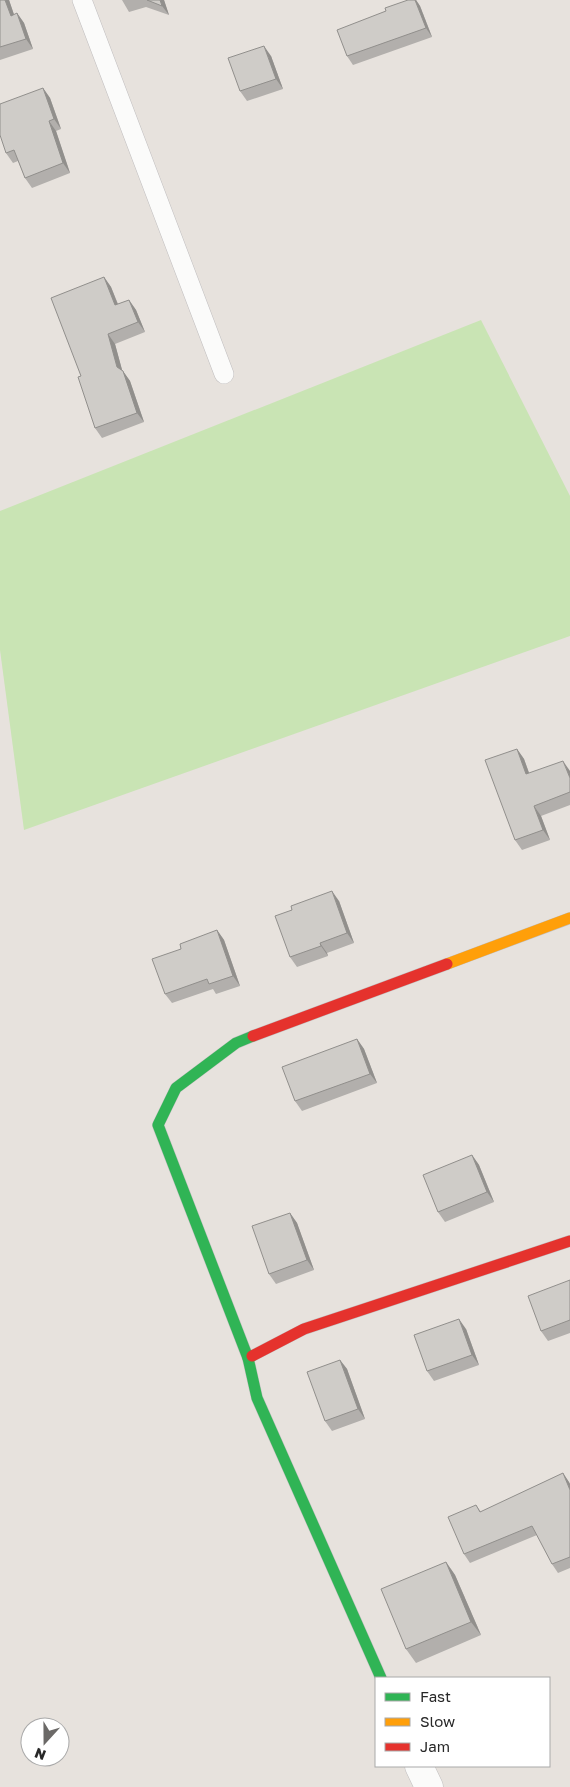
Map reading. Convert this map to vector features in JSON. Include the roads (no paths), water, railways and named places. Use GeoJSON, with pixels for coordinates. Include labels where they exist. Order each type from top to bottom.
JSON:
{"type":"FeatureCollection","features":[{"type":"Feature","properties":{"kind":"street"},"geometry":{"type":"LineString","coordinates":[[381,1677],[257,1398],[248,1358],[158,1125],[176,1088],[236,1043],[570,918]]}},
{"type":"Feature","properties":{"kind":"street"},"geometry":{"type":"LineString","coordinates":[[248,1358],[304,1329],[570,1241]]}},
{"type":"Feature","properties":{"kind":"street"},"geometry":{"type":"LineString","coordinates":[[419,1767],[428,1787]]}},
{"type":"Feature","properties":{"kind":"lane"},"geometry":{"type":"LineString","coordinates":[[82,0],[224,374]]}}]}
